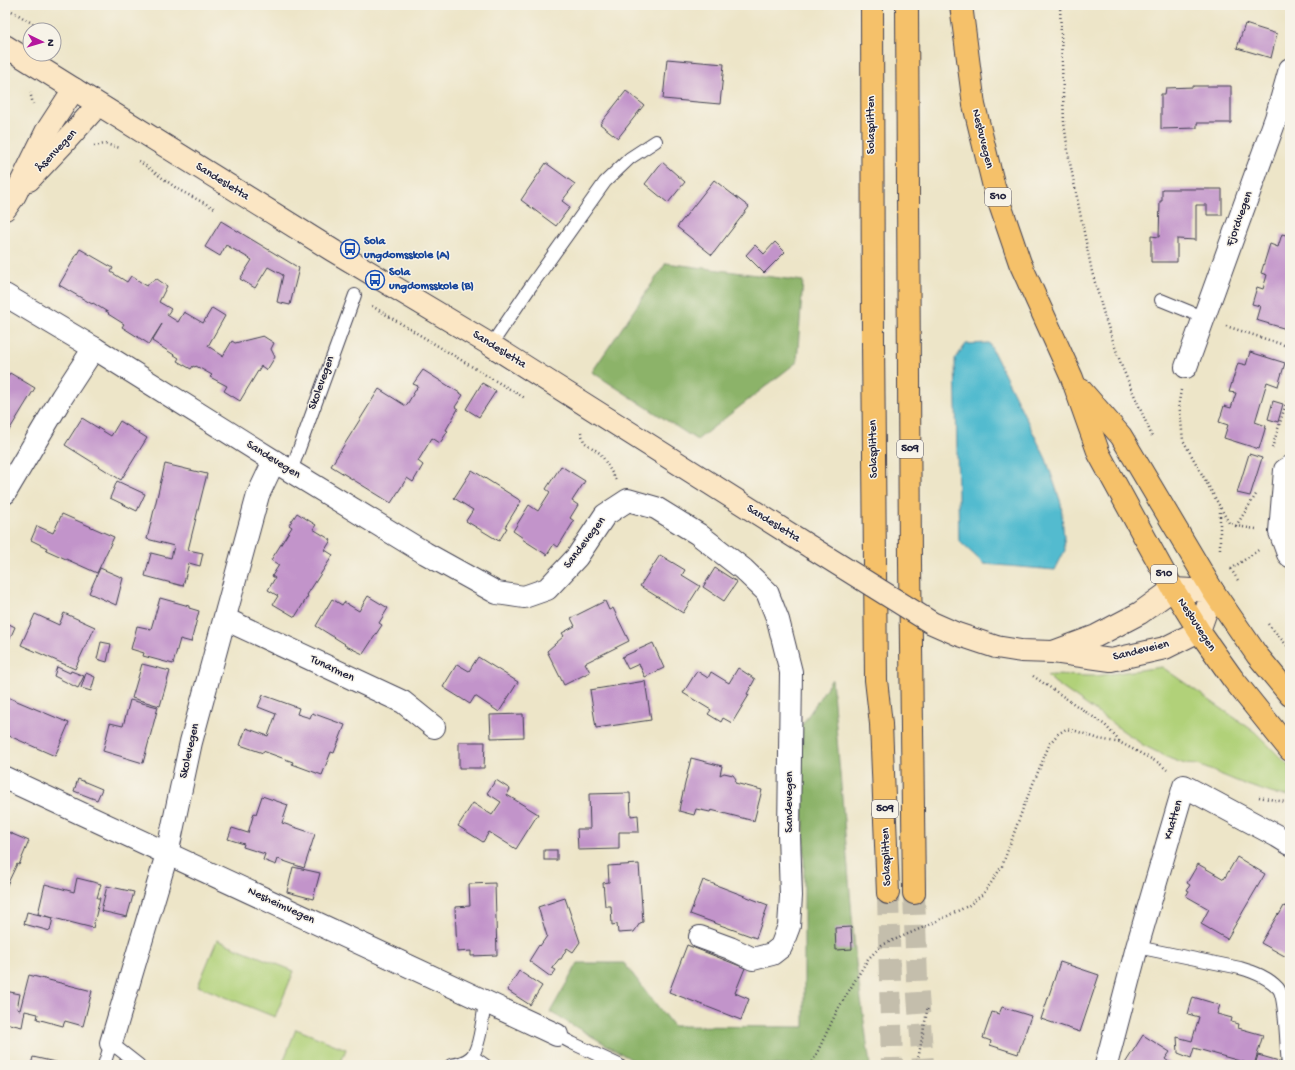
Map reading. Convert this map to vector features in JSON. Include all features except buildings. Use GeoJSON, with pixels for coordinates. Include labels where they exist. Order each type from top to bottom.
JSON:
{"type":"FeatureCollection","features":[{"type":"Feature","properties":{"kind":"main road","name":"Solasplitten"},"geometry":{"type":"LineString","coordinates":[[872,5],[876,680],[881,724],[888,893]]}},
{"type":"Feature","properties":{"kind":"main road","name":"509"},"geometry":{"type":"LineString","coordinates":[[907,5],[910,563],[914,893]]}},
{"type":"Feature","properties":{"kind":"main road","name":"Nesbuvegen"},"geometry":{"type":"LineString","coordinates":[[961,5],[974,105],[994,187],[1020,263],[1072,378],[1099,454],[1173,589],[1199,631],[1233,679],[1290,750]]}},
{"type":"Feature","properties":{"kind":"main road","name":"Nesbuvegen"},"geometry":{"type":"LineString","coordinates":[[1072,378],[1121,436],[1214,591],[1257,655],[1290,695]]}},
{"type":"Feature","properties":{"kind":"street","name":"Sandesletta"},"geometry":{"type":"LineString","coordinates":[[5,46],[332,250],[491,344],[932,623],[996,648]]}},
{"type":"Feature","properties":{"kind":"street","name":"Fjordvegen"},"geometry":{"type":"LineString","coordinates":[[1186,367],[1205,318],[1276,118],[1290,69]]}},
{"type":"Feature","properties":{"kind":"street","name":"Åsenvegen"},"geometry":{"type":"LineString","coordinates":[[10,202],[46,132],[74,89]]}},
{"type":"Feature","properties":{"kind":"street","name":"Åsenvegen"},"geometry":{"type":"LineString","coordinates":[[10,202],[98,105]]}},
{"type":"Feature","properties":{"kind":"street","name":"Sandevegen"},"geometry":{"type":"LineString","coordinates":[[5,295],[94,348],[282,466],[425,553],[497,593],[524,597],[547,589],[577,557],[605,515],[628,500],[656,508],[698,534],[743,569],[767,592],[778,620],[791,672],[789,834],[791,896],[789,926],[781,947],[772,954],[753,959],[730,948],[700,937]]}},
{"type":"Feature","properties":{"kind":"street"},"geometry":{"type":"LineString","coordinates":[[5,493],[94,348]]}},
{"type":"Feature","properties":{"kind":"street","name":"Skolevegen"},"geometry":{"type":"LineString","coordinates":[[111,1043],[167,854],[191,742],[258,495],[282,466]]}},
{"type":"Feature","properties":{"kind":"street"},"geometry":{"type":"LineString","coordinates":[[1290,467],[1286,470],[1280,532],[1290,556]]}},
{"type":"Feature","properties":{"kind":"street"},"geometry":{"type":"LineString","coordinates":[[1173,589],[1214,591],[1199,631]]}},
{"type":"Feature","properties":{"kind":"street","name":"Sandeveien"},"geometry":{"type":"LineString","coordinates":[[1053,652],[1096,636],[1140,613],[1173,589]]}},
{"type":"Feature","properties":{"kind":"street","name":"Tunarmen"},"geometry":{"type":"LineString","coordinates":[[225,619],[404,702],[434,727]]}},
{"type":"Feature","properties":{"kind":"street","name":"Sandeveien"},"geometry":{"type":"LineString","coordinates":[[996,648],[1021,651],[1053,652],[1111,660],[1165,648],[1199,631]]}},
{"type":"Feature","properties":{"kind":"street","name":"Nesheimvegen"},"geometry":{"type":"LineString","coordinates":[[5,778],[557,1035]]}},
{"type":"Feature","properties":{"kind":"street","name":"Knatten"},"geometry":{"type":"LineString","coordinates":[[1106,1065],[1137,947],[1184,786],[1290,844]]}},
{"type":"Feature","properties":{"kind":"lane"},"geometry":{"type":"LineString","coordinates":[[491,344],[605,182],[630,158],[656,141]]}},
{"type":"Feature","properties":{"kind":"lane","name":"Skolevegen"},"geometry":{"type":"LineString","coordinates":[[282,466],[354,295]]}},
{"type":"Feature","properties":{"kind":"lane"},"geometry":{"type":"LineString","coordinates":[[1161,300],[1205,318]]}},
{"type":"Feature","properties":{"kind":"lane"},"geometry":{"type":"LineString","coordinates":[[1137,947],[1240,968],[1255,972],[1265,977],[1279,989],[1283,1008],[1288,1065]]}},
{"type":"Feature","properties":{"kind":"lane"},"geometry":{"type":"LineString","coordinates":[[451,1065],[461,1063],[472,1056],[478,1041],[485,1002]]}},
{"type":"Feature","properties":{"kind":"lane"},"geometry":{"type":"LineString","coordinates":[[557,1035],[572,1044],[619,1065]]}},
{"type":"Feature","properties":{"kind":"lane"},"geometry":{"type":"LineString","coordinates":[[104,1065],[111,1043],[139,1065]]}},
{"type":"Feature","properties":{"kind":"lane"},"geometry":{"type":"LineString","coordinates":[[472,1056],[485,1065]]}},
{"type":"Feature","properties":{"kind":"path"},"geometry":{"type":"LineString","coordinates":[[1060,5],[1064,123],[1069,158],[1092,272],[1105,318],[1122,367],[1153,439]]}},
{"type":"Feature","properties":{"kind":"path"},"geometry":{"type":"LineString","coordinates":[[5,7],[30,22]]}},
{"type":"Feature","properties":{"kind":"path"},"geometry":{"type":"LineString","coordinates":[[30,91],[34,102],[33,107]]}},
{"type":"Feature","properties":{"kind":"path"},"geometry":{"type":"LineString","coordinates":[[1205,318],[1290,347]]}},
{"type":"Feature","properties":{"kind":"path"},"geometry":{"type":"LineString","coordinates":[[1186,367],[1178,402],[1183,440],[1229,523],[1236,526],[1280,532]]}},
{"type":"Feature","properties":{"kind":"path"},"geometry":{"type":"LineString","coordinates":[[581,429],[584,442],[601,454],[628,500]]}},
{"type":"Feature","properties":{"kind":"path"},"geometry":{"type":"LineString","coordinates":[[1220,507],[1220,552]]}},
{"type":"Feature","properties":{"kind":"path"},"geometry":{"type":"LineString","coordinates":[[1231,569],[1268,543],[1280,532]]}},
{"type":"Feature","properties":{"kind":"path"},"geometry":{"type":"LineString","coordinates":[[1216,545],[1224,557]]}},
{"type":"Feature","properties":{"kind":"path"},"geometry":{"type":"LineString","coordinates":[[1227,563],[1242,587]]}},
{"type":"Feature","properties":{"kind":"path"},"geometry":{"type":"LineString","coordinates":[[1264,620],[1290,649]]}},
{"type":"Feature","properties":{"kind":"path"},"geometry":{"type":"LineString","coordinates":[[1026,674],[1033,676],[1105,725],[1121,743]]}},
{"type":"Feature","properties":{"kind":"path"},"geometry":{"type":"LineString","coordinates":[[810,1065],[838,1009],[868,959],[882,945],[968,906],[982,894],[991,883],[1002,866],[1025,803],[1050,743],[1058,734],[1066,729],[1076,730],[1099,739],[1121,743],[1159,763],[1184,786]]}},
{"type":"Feature","properties":{"kind":"path"},"geometry":{"type":"LineString","coordinates":[[917,1065],[928,1006]]}},
{"type":"Feature","properties":{"kind":"green space"},"geometry":{"type":"Polygon","coordinates":[[[666,263],[803,281],[797,362],[697,440],[592,372],[666,263]]]}},
{"type":"Feature","properties":{"kind":"green space"},"geometry":{"type":"Polygon","coordinates":[[[1162,667],[1255,732],[1290,767],[1290,796],[1274,794],[1244,784],[1198,765],[1185,764],[1171,759],[1143,745],[1054,682],[1047,675],[1095,676],[1162,667]]]}},
{"type":"Feature","properties":{"kind":"green space"},"geometry":{"type":"Polygon","coordinates":[[[832,679],[856,963],[870,1065],[641,1065],[550,1012],[578,963],[624,963],[673,1026],[804,1027],[804,829],[798,731],[832,679]]]}},
{"type":"Feature","properties":{"kind":"green space"},"geometry":{"type":"Polygon","coordinates":[[[217,940],[294,971],[275,1017],[198,986],[217,940]]]}},
{"type":"Feature","properties":{"kind":"green space"},"geometry":{"type":"Polygon","coordinates":[[[296,1029],[346,1049],[340,1065],[282,1065],[296,1029]]]}},
{"type":"Feature","properties":{"kind":"water"},"geometry":{"type":"Polygon","coordinates":[[[989,343],[1046,459],[1061,503],[1065,550],[1055,570],[984,564],[959,541],[955,359],[966,344],[989,343]]]}},
{"type":"Feature","properties":{"kind":"tunnel"},"geometry":{"type":"LineString","coordinates":[[888,893],[892,1065]]}},
{"type":"Feature","properties":{"kind":"tunnel"},"geometry":{"type":"LineString","coordinates":[[914,893],[917,981],[923,1065]]}},
{"type":"Feature","properties":{"kind":"place","name":"Sola ungdomsskole (A)"},"geometry":{"type":"Point","coordinates":[350,249]}},
{"type":"Feature","properties":{"kind":"place","name":"Sola ungdomsskole (B)"},"geometry":{"type":"Point","coordinates":[375,280]}}]}
